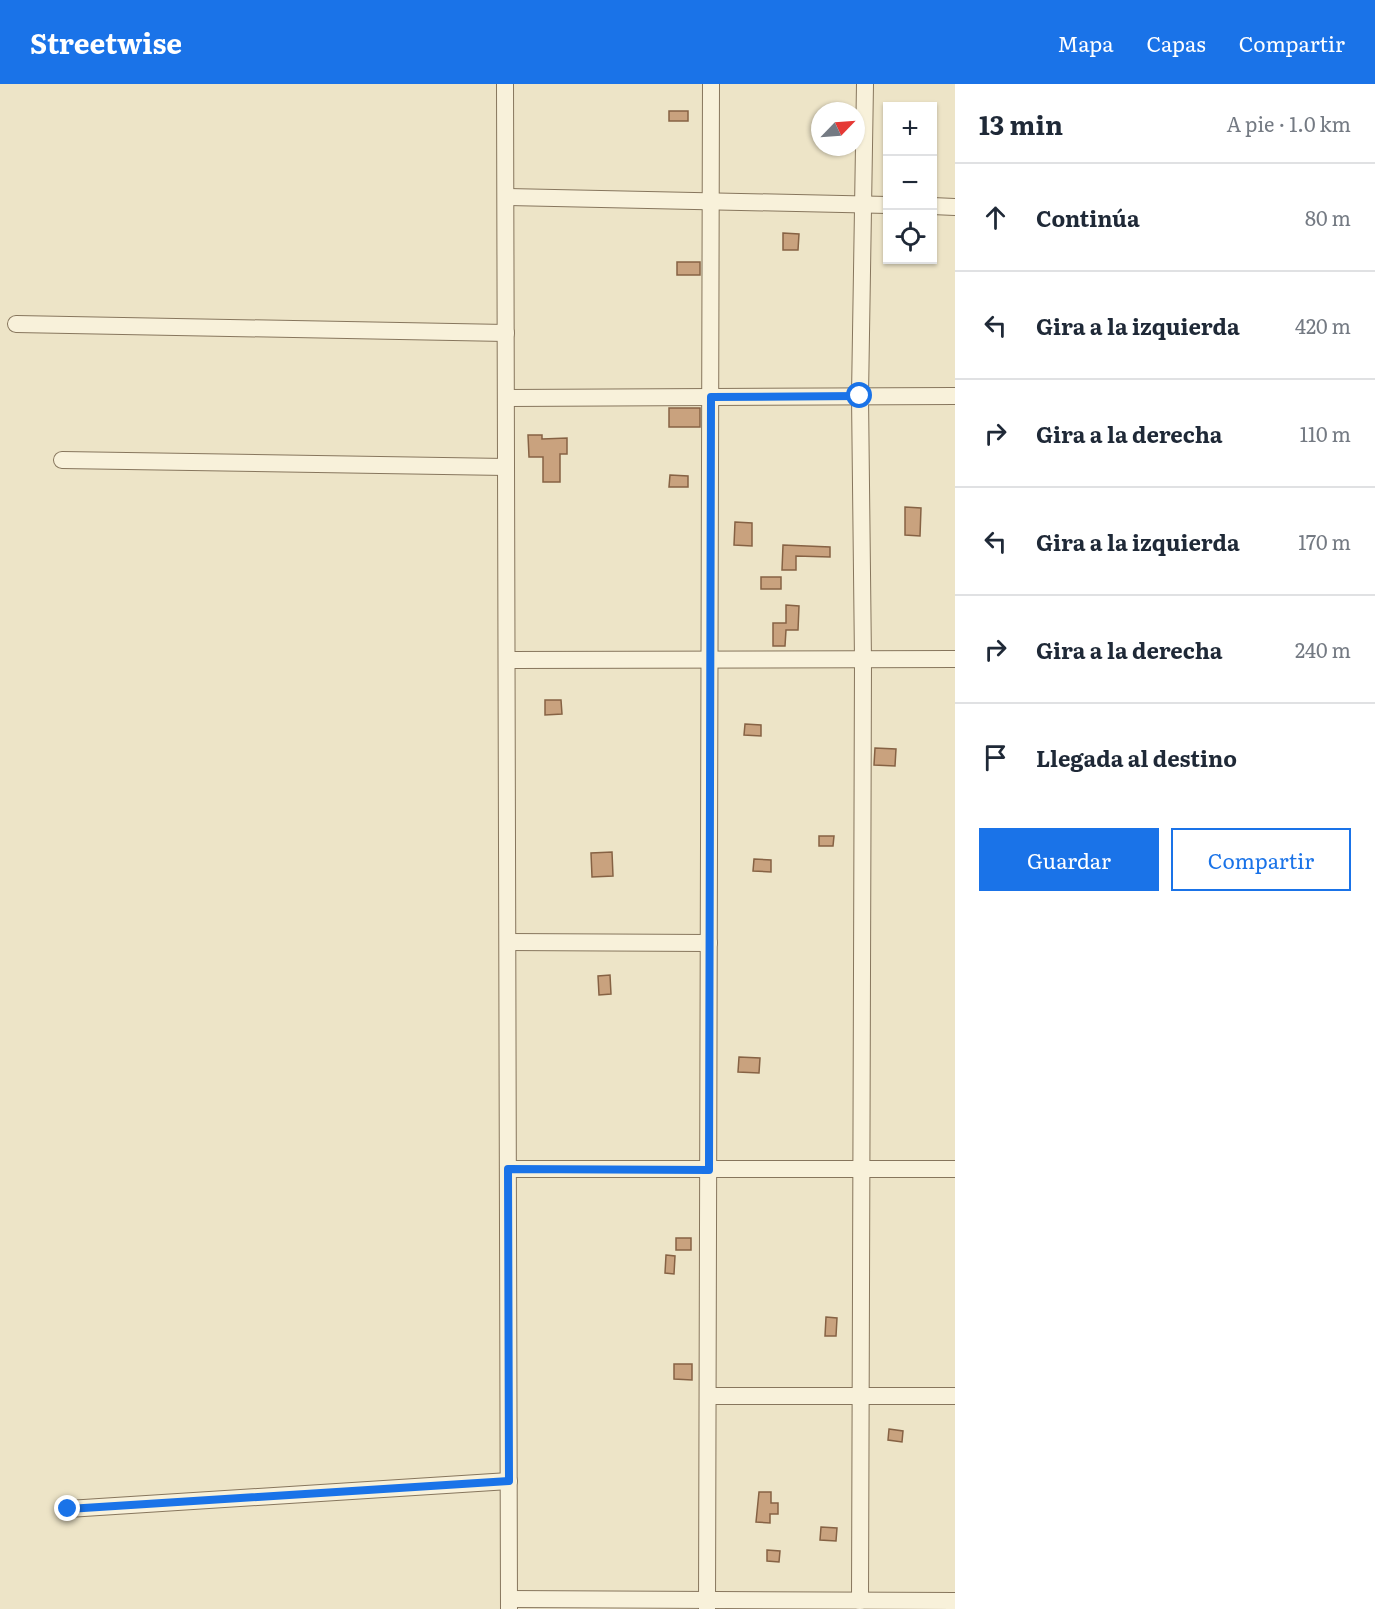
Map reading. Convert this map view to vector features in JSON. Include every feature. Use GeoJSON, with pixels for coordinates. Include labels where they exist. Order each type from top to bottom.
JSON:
{"type":"FeatureCollection","features":[{"type":"Feature","properties":{"kind":"street"},"geometry":{"type":"LineString","coordinates":[[506,84],[509,1604],[955,1601]]}},
{"type":"Feature","properties":{"kind":"street"},"geometry":{"type":"LineString","coordinates":[[707,1604],[711,84]]}},
{"type":"Feature","properties":{"kind":"street"},"geometry":{"type":"LineString","coordinates":[[860,1600],[863,661],[860,396],[865,84]]}},
{"type":"Feature","properties":{"kind":"street"},"geometry":{"type":"LineString","coordinates":[[506,197],[883,206]]}},
{"type":"Feature","properties":{"kind":"street"},"geometry":{"type":"LineString","coordinates":[[937,207],[955,207]]}},
{"type":"Feature","properties":{"kind":"street"},"geometry":{"type":"LineString","coordinates":[[16,324],[506,333]]}},
{"type":"Feature","properties":{"kind":"street"},"geometry":{"type":"LineString","coordinates":[[506,398],[955,396]]}},
{"type":"Feature","properties":{"kind":"street"},"geometry":{"type":"LineString","coordinates":[[62,460],[506,467]]}},
{"type":"Feature","properties":{"kind":"street"},"geometry":{"type":"LineString","coordinates":[[507,660],[955,659]]}},
{"type":"Feature","properties":{"kind":"street"},"geometry":{"type":"LineString","coordinates":[[508,942],[709,943]]}},
{"type":"Feature","properties":{"kind":"street"},"geometry":{"type":"LineString","coordinates":[[508,1169],[955,1169]]}},
{"type":"Feature","properties":{"kind":"street"},"geometry":{"type":"LineString","coordinates":[[708,1396],[955,1396]]}},
{"type":"Feature","properties":{"kind":"street"},"geometry":{"type":"LineString","coordinates":[[68,1509],[509,1481]]}},
{"type":"Feature","properties":{"kind":"building"},"geometry":{"type":"Polygon","coordinates":[[[669,111],[688,111],[688,121],[669,121],[669,111]]]}},
{"type":"Feature","properties":{"kind":"building"},"geometry":{"type":"Polygon","coordinates":[[[783,233],[799,234],[798,250],[783,250],[783,233]]]}},
{"type":"Feature","properties":{"kind":"building"},"geometry":{"type":"Polygon","coordinates":[[[677,262],[700,262],[700,275],[677,275],[677,262]]]}},
{"type":"Feature","properties":{"kind":"building"},"geometry":{"type":"Polygon","coordinates":[[[669,408],[700,408],[700,427],[669,427],[669,408]]]}},
{"type":"Feature","properties":{"kind":"building"},"geometry":{"type":"Polygon","coordinates":[[[528,435],[542,435],[542,439],[567,438],[567,454],[560,454],[560,482],[543,482],[543,457],[529,457],[528,435]]]}},
{"type":"Feature","properties":{"kind":"building"},"geometry":{"type":"Polygon","coordinates":[[[670,475],[688,476],[688,487],[669,487],[670,475]]]}},
{"type":"Feature","properties":{"kind":"building"},"geometry":{"type":"Polygon","coordinates":[[[905,507],[921,508],[920,536],[905,535],[905,507]]]}},
{"type":"Feature","properties":{"kind":"building"},"geometry":{"type":"Polygon","coordinates":[[[735,522],[752,523],[752,546],[734,545],[735,522]]]}},
{"type":"Feature","properties":{"kind":"building"},"geometry":{"type":"Polygon","coordinates":[[[783,545],[830,547],[830,557],[796,556],[796,570],[782,570],[783,545]]]}},
{"type":"Feature","properties":{"kind":"building"},"geometry":{"type":"Polygon","coordinates":[[[761,577],[781,577],[781,589],[761,589],[761,577]]]}},
{"type":"Feature","properties":{"kind":"building"},"geometry":{"type":"Polygon","coordinates":[[[786,605],[799,606],[798,630],[786,630],[785,646],[773,646],[773,623],[786,623],[786,605]]]}},
{"type":"Feature","properties":{"kind":"building"},"geometry":{"type":"Polygon","coordinates":[[[545,700],[561,700],[562,714],[545,715],[545,700]]]}},
{"type":"Feature","properties":{"kind":"building"},"geometry":{"type":"Polygon","coordinates":[[[745,724],[761,725],[761,736],[744,735],[745,724]]]}},
{"type":"Feature","properties":{"kind":"building"},"geometry":{"type":"Polygon","coordinates":[[[875,748],[896,749],[895,766],[874,765],[875,748]]]}},
{"type":"Feature","properties":{"kind":"building"},"geometry":{"type":"Polygon","coordinates":[[[819,836],[834,836],[833,846],[819,846],[819,836]]]}},
{"type":"Feature","properties":{"kind":"building"},"geometry":{"type":"Polygon","coordinates":[[[612,852],[613,876],[592,877],[591,853],[612,852]]]}},
{"type":"Feature","properties":{"kind":"building"},"geometry":{"type":"Polygon","coordinates":[[[754,859],[771,860],[771,872],[753,871],[754,859]]]}},
{"type":"Feature","properties":{"kind":"building"},"geometry":{"type":"Polygon","coordinates":[[[610,975],[611,994],[599,995],[598,976],[610,975]]]}},
{"type":"Feature","properties":{"kind":"building"},"geometry":{"type":"Polygon","coordinates":[[[739,1057],[760,1058],[759,1073],[738,1072],[739,1057]]]}},
{"type":"Feature","properties":{"kind":"building"},"geometry":{"type":"Polygon","coordinates":[[[676,1238],[691,1238],[691,1250],[676,1250],[676,1238]]]}},
{"type":"Feature","properties":{"kind":"building"},"geometry":{"type":"Polygon","coordinates":[[[666,1255],[675,1256],[674,1274],[665,1273],[666,1255]]]}},
{"type":"Feature","properties":{"kind":"building"},"geometry":{"type":"Polygon","coordinates":[[[826,1317],[837,1318],[836,1336],[825,1336],[826,1317]]]}},
{"type":"Feature","properties":{"kind":"building"},"geometry":{"type":"Polygon","coordinates":[[[674,1364],[692,1364],[692,1380],[674,1379],[674,1364]]]}},
{"type":"Feature","properties":{"kind":"building"},"geometry":{"type":"Polygon","coordinates":[[[889,1429],[903,1431],[902,1442],[888,1440],[889,1429]]]}},
{"type":"Feature","properties":{"kind":"building"},"geometry":{"type":"Polygon","coordinates":[[[759,1492],[771,1492],[771,1503],[778,1503],[778,1514],[770,1514],[770,1523],[756,1522],[759,1492]]]}},
{"type":"Feature","properties":{"kind":"building"},"geometry":{"type":"Polygon","coordinates":[[[821,1527],[837,1528],[836,1541],[820,1540],[821,1527]]]}},
{"type":"Feature","properties":{"kind":"building"},"geometry":{"type":"Polygon","coordinates":[[[767,1550],[780,1551],[779,1562],[767,1561],[767,1550]]]}},
{"type":"Feature","properties":{"kind":"route"},"geometry":{"type":"LineString","coordinates":[[68,1509],[509,1481],[508,1169],[709,1170],[711,397],[860,396]]}}]}
